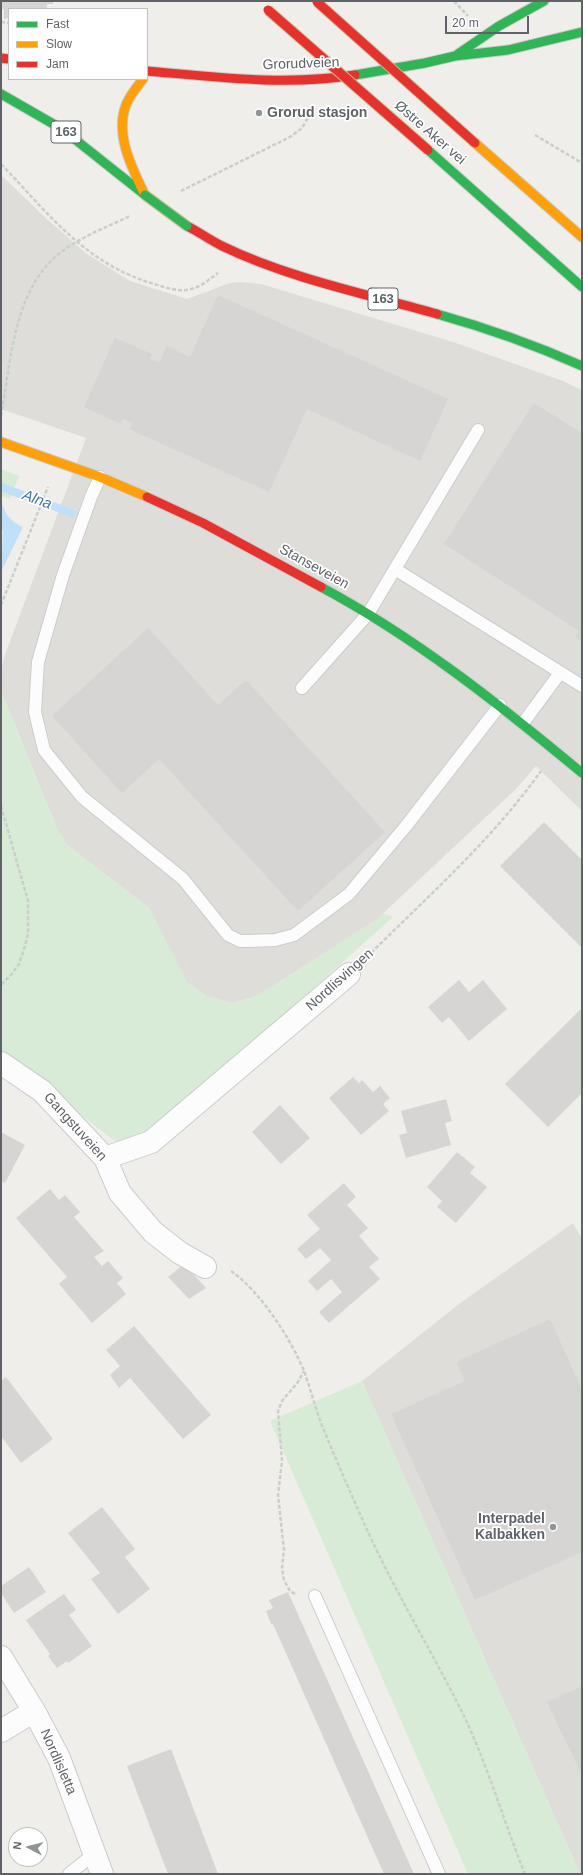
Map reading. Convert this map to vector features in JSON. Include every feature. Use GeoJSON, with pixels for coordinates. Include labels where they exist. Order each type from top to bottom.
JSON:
{"type":"FeatureCollection","features":[{"type":"Feature","properties":{"kind":"main road","name":"Grorudveien"},"geometry":{"type":"LineString","coordinates":[[455,56],[500,26],[544,1]]}},
{"type":"Feature","properties":{"kind":"main road","name":"Østre Aker vei"},"geometry":{"type":"LineString","coordinates":[[317,2],[582,237]]}},
{"type":"Feature","properties":{"kind":"main road","name":"Østre Aker vei"},"geometry":{"type":"LineString","coordinates":[[266,8],[582,287]]}},
{"type":"Feature","properties":{"kind":"main road","name":"Grorudveien"},"geometry":{"type":"LineString","coordinates":[[148,72],[259,80],[301,80],[348,76],[425,63],[455,56],[508,50],[582,32]]}},
{"type":"Feature","properties":{"kind":"main road","name":"163"},"geometry":{"type":"LineString","coordinates":[[142,80],[133,92],[124,110],[123,125],[124,141],[135,174],[145,195]]}},
{"type":"Feature","properties":{"kind":"main road","name":"163"},"geometry":{"type":"LineString","coordinates":[[1,94],[62,129],[145,195],[187,226],[226,247],[282,268],[491,331],[531,345],[582,366]]}},
{"type":"Feature","properties":{"kind":"main road","name":"Stanseveien"},"geometry":{"type":"LineString","coordinates":[[1,442],[100,477],[204,523],[338,596],[441,661],[523,723],[582,773]]}},
{"type":"Feature","properties":{"kind":"street","name":"Nordlisvingen"},"geometry":{"type":"LineString","coordinates":[[105,1158],[151,1142],[349,974]]}},
{"type":"Feature","properties":{"kind":"street","name":"Gangstuveien"},"geometry":{"type":"LineString","coordinates":[[1,1063],[42,1091],[105,1158],[120,1193],[153,1232],[180,1253],[205,1267]]}},
{"type":"Feature","properties":{"kind":"street","name":"Nordlisletta"},"geometry":{"type":"LineString","coordinates":[[1,1657],[34,1711],[58,1758],[102,1874]]}},
{"type":"Feature","properties":{"kind":"street"},"geometry":{"type":"LineString","coordinates":[[1,1731],[34,1711]]}},
{"type":"Feature","properties":{"kind":"lane"},"geometry":{"type":"LineString","coordinates":[[302,688],[368,614],[478,430]]}},
{"type":"Feature","properties":{"kind":"lane"},"geometry":{"type":"LineString","coordinates":[[100,477],[91,497],[63,575],[38,662],[35,712],[44,750],[82,797],[183,879],[228,935],[240,941],[247,941],[275,940],[294,935],[349,894],[406,826],[500,705]]}},
{"type":"Feature","properties":{"kind":"lane"},"geometry":{"type":"LineString","coordinates":[[396,569],[582,686]]}},
{"type":"Feature","properties":{"kind":"lane"},"geometry":{"type":"LineString","coordinates":[[523,723],[560,673]]}},
{"type":"Feature","properties":{"kind":"lane"},"geometry":{"type":"LineString","coordinates":[[315,1596],[439,1874]]}},
{"type":"Feature","properties":{"kind":"lane"},"geometry":{"type":"LineString","coordinates":[[69,1874],[94,1854]]}},
{"type":"Feature","properties":{"kind":"path"},"geometry":{"type":"LineString","coordinates":[[454,1],[469,17]]}},
{"type":"Feature","properties":{"kind":"path"},"geometry":{"type":"LineString","coordinates":[[176,194],[290,137],[302,128],[310,114]]}},
{"type":"Feature","properties":{"kind":"path"},"geometry":{"type":"LineString","coordinates":[[535,135],[582,163]]}},
{"type":"Feature","properties":{"kind":"path"},"geometry":{"type":"LineString","coordinates":[[1,164],[55,222],[77,242],[91,254],[120,272],[134,278],[176,290],[187,290],[197,287],[223,269]]}},
{"type":"Feature","properties":{"kind":"path"},"geometry":{"type":"LineString","coordinates":[[1,417],[17,324],[22,306],[29,292],[44,270],[59,254],[77,242],[135,214]]}},
{"type":"Feature","properties":{"kind":"path"},"geometry":{"type":"LineString","coordinates":[[1,605],[50,482]]}},
{"type":"Feature","properties":{"kind":"path","name":"Nordlisvingen"},"geometry":{"type":"LineString","coordinates":[[349,974],[488,837],[522,798],[545,766]]}},
{"type":"Feature","properties":{"kind":"path"},"geometry":{"type":"LineString","coordinates":[[1,806],[28,901],[28,934],[19,964],[1,985]]}},
{"type":"Feature","properties":{"kind":"path"},"geometry":{"type":"LineString","coordinates":[[205,1267],[227,1269],[245,1282],[284,1333],[304,1371],[321,1422],[369,1534],[399,1595],[461,1709],[476,1744],[525,1874]]}},
{"type":"Feature","properties":{"kind":"path"},"geometry":{"type":"LineString","coordinates":[[304,1371],[298,1382],[282,1401],[278,1411],[282,1461],[278,1495],[282,1530],[282,1568],[284,1580],[290,1591],[296,1595],[315,1596]]}},
{"type":"Feature","properties":{"kind":"shaded area"},"geometry":{"type":"Polygon","coordinates":[[[1,175],[49,221],[87,254],[130,281],[187,299],[230,283],[242,282],[261,284],[453,342],[563,381],[582,390],[582,811],[536,766],[516,789],[376,920],[259,995],[234,1003],[207,997],[187,983],[149,908],[67,845],[58,831],[1,691],[1,669],[6,652],[86,438],[1,409],[1,175]]]}},
{"type":"Feature","properties":{"kind":"shaded area"},"geometry":{"type":"Polygon","coordinates":[[[573,1223],[582,1239],[582,1874],[580,1874],[362,1381],[459,1304],[573,1223]]]}},
{"type":"Feature","properties":{"kind":"green space"},"geometry":{"type":"Polygon","coordinates":[[[1,469],[19,476],[10,499],[1,496],[1,469]]]}},
{"type":"Feature","properties":{"kind":"green space"},"geometry":{"type":"Polygon","coordinates":[[[1,691],[58,831],[67,845],[149,908],[187,982],[207,997],[234,1003],[259,995],[376,920],[383,913],[393,917],[204,1086],[155,1126],[132,1138],[116,1142],[69,1106],[1,1049],[1,691]]]}},
{"type":"Feature","properties":{"kind":"green space"},"geometry":{"type":"Polygon","coordinates":[[[362,1381],[580,1874],[468,1874],[270,1421],[362,1381]]]}},
{"type":"Feature","properties":{"kind":"water"},"geometry":{"type":"Polygon","coordinates":[[[1,499],[8,516],[14,522],[23,527],[1,572],[3,531],[1,528],[1,499]]]}},
{"type":"Feature","properties":{"kind":"building"},"geometry":{"type":"Polygon","coordinates":[[[1,1],[53,1],[53,4],[47,4],[47,8],[8,8],[8,18],[4,19],[4,9],[1,10],[1,1]]]}},
{"type":"Feature","properties":{"kind":"building"},"geometry":{"type":"Polygon","coordinates":[[[218,295],[448,399],[420,461],[307,409],[269,492],[129,429],[132,423],[123,419],[121,424],[84,407],[115,338],[152,354],[150,359],[159,363],[167,346],[190,357],[218,295]]]}},
{"type":"Feature","properties":{"kind":"building"},"geometry":{"type":"Polygon","coordinates":[[[534,403],[582,433],[582,641],[575,637],[579,631],[444,544],[534,403]]]}},
{"type":"Feature","properties":{"kind":"building"},"geometry":{"type":"Polygon","coordinates":[[[148,628],[218,705],[246,680],[385,832],[298,911],[159,759],[122,793],[52,716],[148,628]]]}},
{"type":"Feature","properties":{"kind":"building"},"geometry":{"type":"Polygon","coordinates":[[[544,822],[582,860],[582,948],[500,866],[544,822]]]}},
{"type":"Feature","properties":{"kind":"building"},"geometry":{"type":"Polygon","coordinates":[[[459,980],[469,992],[483,980],[507,1009],[469,1041],[449,1017],[442,1023],[428,1007],[459,980]]]}},
{"type":"Feature","properties":{"kind":"building"},"geometry":{"type":"Polygon","coordinates":[[[582,1008],[582,1093],[548,1127],[505,1084],[582,1008]]]}},
{"type":"Feature","properties":{"kind":"building"},"geometry":{"type":"Polygon","coordinates":[[[353,1077],[359,1083],[362,1080],[373,1092],[380,1086],[390,1098],[383,1104],[389,1111],[361,1135],[329,1098],[353,1077]]]}},
{"type":"Feature","properties":{"kind":"building"},"geometry":{"type":"Polygon","coordinates":[[[446,1099],[452,1121],[445,1123],[451,1145],[406,1158],[399,1135],[407,1133],[401,1111],[446,1099]]]}},
{"type":"Feature","properties":{"kind":"building"},"geometry":{"type":"Polygon","coordinates":[[[280,1105],[310,1138],[281,1164],[252,1132],[280,1105]]]}},
{"type":"Feature","properties":{"kind":"building"},"geometry":{"type":"Polygon","coordinates":[[[1,1132],[25,1145],[5,1183],[1,1181],[1,1132]]]}},
{"type":"Feature","properties":{"kind":"building"},"geometry":{"type":"Polygon","coordinates":[[[457,1152],[475,1167],[470,1173],[487,1187],[456,1223],[437,1207],[442,1201],[427,1187],[457,1152]]]}},
{"type":"Feature","properties":{"kind":"building"},"geometry":{"type":"Polygon","coordinates":[[[344,1183],[356,1197],[347,1205],[368,1228],[359,1236],[379,1259],[369,1267],[380,1279],[329,1323],[319,1312],[342,1292],[331,1279],[317,1291],[308,1281],[331,1260],[320,1248],[306,1259],[297,1249],[320,1229],[307,1215],[344,1183]]]}},
{"type":"Feature","properties":{"kind":"building"},"geometry":{"type":"Polygon","coordinates":[[[50,1189],[59,1200],[65,1195],[80,1212],[74,1217],[104,1251],[94,1257],[102,1266],[108,1261],[123,1278],[117,1283],[126,1294],[92,1323],[59,1284],[67,1277],[16,1218],[50,1189]]]}},
{"type":"Feature","properties":{"kind":"building"},"geometry":{"type":"Polygon","coordinates":[[[184,1264],[206,1288],[189,1299],[168,1277],[184,1264]]]}},
{"type":"Feature","properties":{"kind":"building"},"geometry":{"type":"Polygon","coordinates":[[[550,1319],[582,1390],[582,1552],[475,1600],[391,1414],[465,1381],[456,1362],[550,1319]]]}},
{"type":"Feature","properties":{"kind":"building"},"geometry":{"type":"Polygon","coordinates":[[[134,1326],[211,1415],[183,1439],[130,1378],[119,1388],[110,1375],[120,1366],[106,1350],[134,1326]]]}},
{"type":"Feature","properties":{"kind":"building"},"geometry":{"type":"Polygon","coordinates":[[[6,1377],[53,1439],[21,1463],[1,1436],[1,1381],[6,1377]]]}},
{"type":"Feature","properties":{"kind":"building"},"geometry":{"type":"Polygon","coordinates":[[[102,1507],[135,1549],[125,1557],[150,1589],[118,1614],[91,1579],[100,1573],[68,1533],[102,1507]]]}},
{"type":"Feature","properties":{"kind":"building"},"geometry":{"type":"Polygon","coordinates":[[[29,1567],[46,1592],[14,1613],[1,1593],[1,1586],[29,1567]]]}},
{"type":"Feature","properties":{"kind":"building"},"geometry":{"type":"Polygon","coordinates":[[[288,1592],[414,1874],[384,1874],[273,1624],[271,1624],[266,1611],[273,1608],[269,1600],[288,1592]]]}},
{"type":"Feature","properties":{"kind":"building"},"geometry":{"type":"Polygon","coordinates":[[[64,1594],[76,1610],[69,1615],[92,1646],[68,1663],[67,1661],[57,1668],[48,1656],[50,1654],[26,1620],[64,1594]]]}},
{"type":"Feature","properties":{"kind":"building"},"geometry":{"type":"Polygon","coordinates":[[[582,1686],[582,1775],[547,1702],[582,1686]]]}},
{"type":"Feature","properties":{"kind":"building"},"geometry":{"type":"Polygon","coordinates":[[[171,1749],[218,1874],[168,1874],[127,1766],[171,1749]]]}},
{"type":"Feature","properties":{"kind":"waterway","name":"Alna"},"geometry":{"type":"LineString","coordinates":[[1,487],[72,513]]}},
{"type":"Feature","properties":{"kind":"traffic: fast"},"geometry":{"type":"LineString","coordinates":[[458,54],[499,26],[544,1]]}},
{"type":"Feature","properties":{"kind":"traffic: fast"},"geometry":{"type":"LineString","coordinates":[[355,75],[425,63],[455,56],[508,50],[582,32]]}},
{"type":"Feature","properties":{"kind":"traffic: fast"},"geometry":{"type":"LineString","coordinates":[[1,94],[62,129],[145,195]]}},
{"type":"Feature","properties":{"kind":"traffic: fast"},"geometry":{"type":"LineString","coordinates":[[428,150],[582,287]]}},
{"type":"Feature","properties":{"kind":"traffic: fast"},"geometry":{"type":"LineString","coordinates":[[145,195],[187,226]]}},
{"type":"Feature","properties":{"kind":"traffic: fast"},"geometry":{"type":"LineString","coordinates":[[437,314],[511,337],[582,366]]}},
{"type":"Feature","properties":{"kind":"traffic: fast"},"geometry":{"type":"LineString","coordinates":[[321,587],[390,628],[456,673],[520,722],[582,773]]}},
{"type":"Feature","properties":{"kind":"traffic: slow"},"geometry":{"type":"LineString","coordinates":[[142,80],[126,105],[122,127],[123,138],[129,160],[143,191]]}},
{"type":"Feature","properties":{"kind":"traffic: slow"},"geometry":{"type":"LineString","coordinates":[[475,143],[582,237]]}},
{"type":"Feature","properties":{"kind":"traffic: slow"},"geometry":{"type":"LineString","coordinates":[[1,442],[100,477],[147,497]]}},
{"type":"Feature","properties":{"kind":"traffic: jam"},"geometry":{"type":"LineString","coordinates":[[317,2],[475,143]]}},
{"type":"Feature","properties":{"kind":"traffic: jam"},"geometry":{"type":"LineString","coordinates":[[268,10],[428,150]]}},
{"type":"Feature","properties":{"kind":"traffic: jam"},"geometry":{"type":"LineString","coordinates":[[1,58],[8,59]]}},
{"type":"Feature","properties":{"kind":"traffic: jam"},"geometry":{"type":"LineString","coordinates":[[148,71],[225,78],[277,80],[303,80],[355,75]]}},
{"type":"Feature","properties":{"kind":"traffic: jam"},"geometry":{"type":"LineString","coordinates":[[187,226],[222,246],[273,267],[300,276],[437,314]]}},
{"type":"Feature","properties":{"kind":"traffic: jam"},"geometry":{"type":"LineString","coordinates":[[147,497],[203,523],[321,587]]}},
{"type":"Feature","properties":{"kind":"place","name":"Grorud stasjon"},"geometry":{"type":"Point","coordinates":[259,113]}},
{"type":"Feature","properties":{"kind":"place","name":"Interpadel Kalbakken"},"geometry":{"type":"Point","coordinates":[553,1527]}}]}
